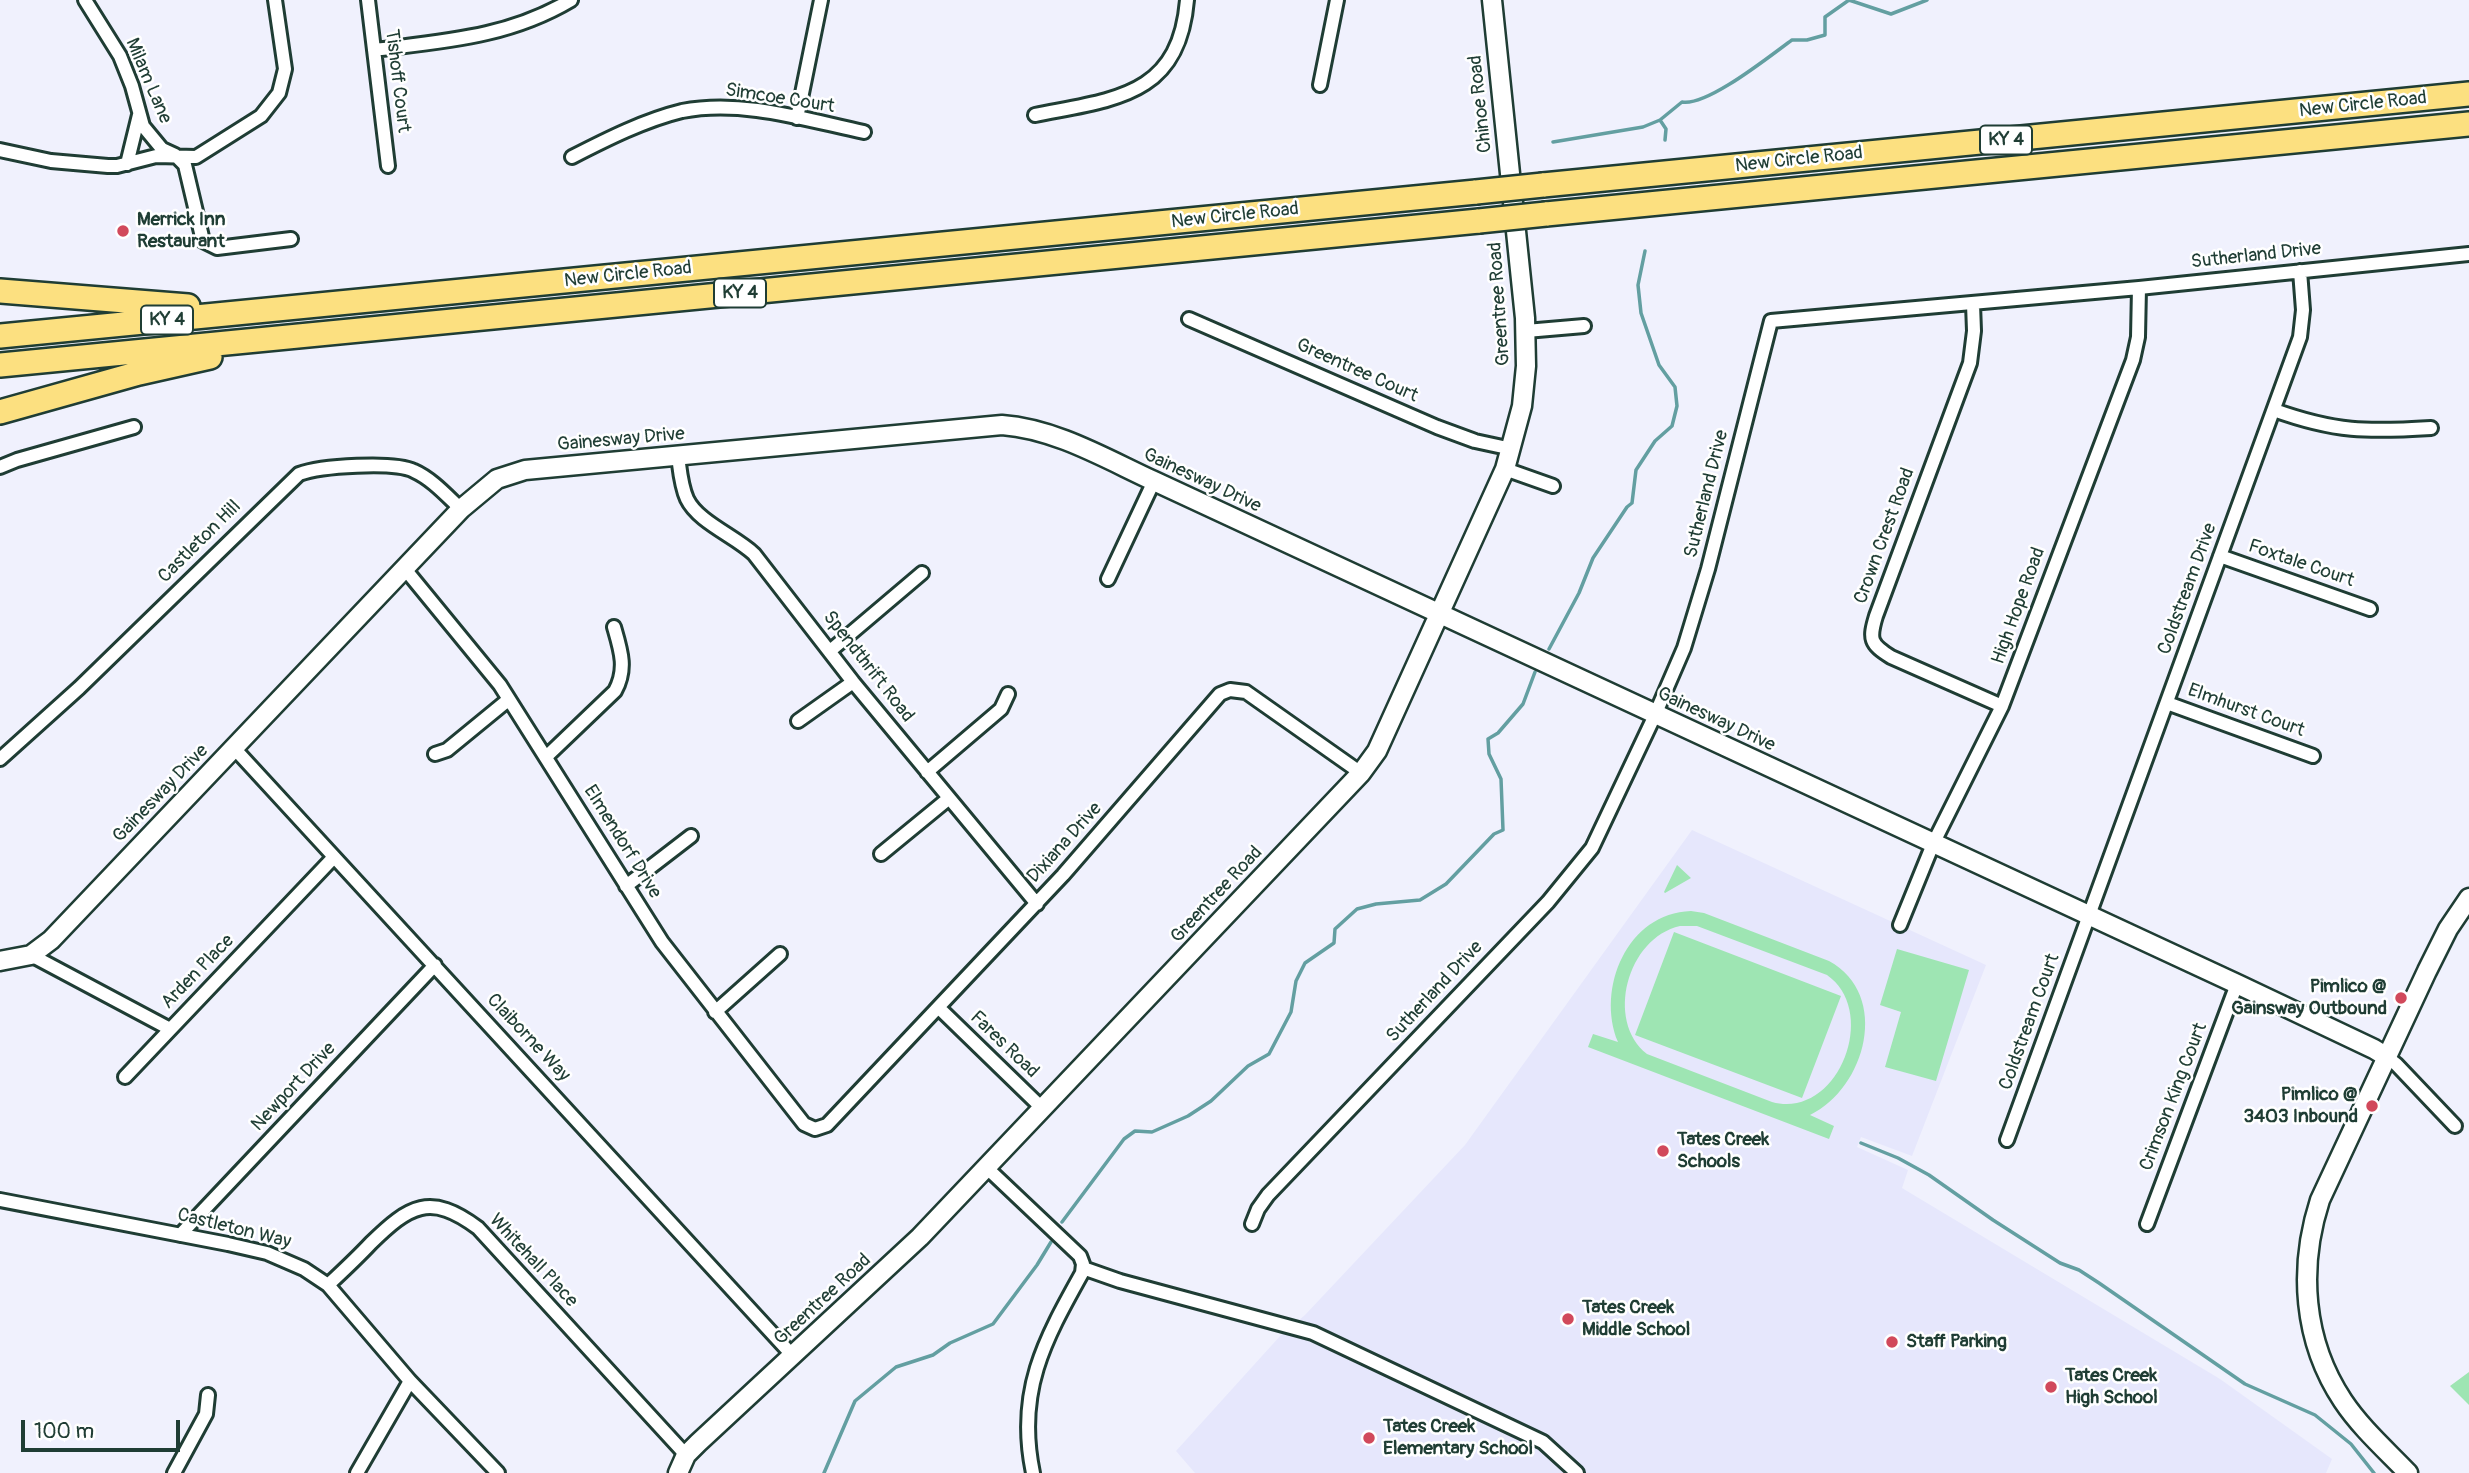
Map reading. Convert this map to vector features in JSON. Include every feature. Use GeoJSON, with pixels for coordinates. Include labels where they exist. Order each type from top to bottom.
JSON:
{"type":"FeatureCollection","features":[{"type":"Feature","properties":{"kind":"highway","name":"New Circle Road"},"geometry":{"type":"LineString","coordinates":[[0,336],[2469,94]]}},
{"type":"Feature","properties":{"kind":"highway","name":"New Circle Road"},"geometry":{"type":"LineString","coordinates":[[0,365],[2469,124]]}},
{"type":"Feature","properties":{"kind":"highway"},"geometry":{"type":"LineString","coordinates":[[0,291],[166,306],[334,303]]}},
{"type":"Feature","properties":{"kind":"highway"},"geometry":{"type":"LineString","coordinates":[[0,412],[211,356],[493,317]]}},
{"type":"Feature","properties":{"kind":"street","name":"Milam Lane"},"geometry":{"type":"LineString","coordinates":[[85,0],[120,56],[143,126],[153,141],[185,165],[201,237],[207,244],[217,248],[291,239]]}},
{"type":"Feature","properties":{"kind":"street"},"geometry":{"type":"LineString","coordinates":[[0,150],[83,165],[117,166],[156,156],[175,155],[186,159],[196,157],[261,116],[279,93],[285,69],[275,0]]}},
{"type":"Feature","properties":{"kind":"street","name":"Tishoff Court"},"geometry":{"type":"LineString","coordinates":[[368,0],[388,166]]}},
{"type":"Feature","properties":{"kind":"street"},"geometry":{"type":"LineString","coordinates":[[374,50],[498,32],[546,15],[571,0]]}},
{"type":"Feature","properties":{"kind":"street"},"geometry":{"type":"LineString","coordinates":[[797,118],[821,0]]}},
{"type":"Feature","properties":{"kind":"street"},"geometry":{"type":"LineString","coordinates":[[1035,115],[1118,98],[1151,80],[1177,47],[1183,33],[1187,0]]}},
{"type":"Feature","properties":{"kind":"street"},"geometry":{"type":"LineString","coordinates":[[1320,85],[1337,0]]}},
{"type":"Feature","properties":{"kind":"street","name":"Chinoe Road"},"geometry":{"type":"LineString","coordinates":[[1492,0],[1513,204]]}},
{"type":"Feature","properties":{"kind":"street","name":"Simcoe Court"},"geometry":{"type":"LineString","coordinates":[[572,157],[663,116],[684,111],[733,108],[864,132]]}},
{"type":"Feature","properties":{"kind":"street"},"geometry":{"type":"LineString","coordinates":[[127,164],[139,115]]}},
{"type":"Feature","properties":{"kind":"street","name":"Greentree Road"},"geometry":{"type":"LineString","coordinates":[[678,1473],[687,1455],[920,1237],[1361,773],[1386,733],[1505,469],[1511,449],[1522,406],[1526,366],[1526,331],[1513,204]]}},
{"type":"Feature","properties":{"kind":"street","name":"Sutherland Drive"},"geometry":{"type":"LineString","coordinates":[[1252,1224],[1268,1195],[1548,902],[1592,848],[1684,648],[1771,321],[1973,304],[2469,254]]}},
{"type":"Feature","properties":{"kind":"street","name":"Coldstream Drive"},"geometry":{"type":"LineString","coordinates":[[2089,917],[2274,410],[2303,323],[2300,271]]}},
{"type":"Feature","properties":{"kind":"street","name":"High Hope Road"},"geometry":{"type":"LineString","coordinates":[[1900,925],[1933,844],[2003,706],[2133,360],[2138,337],[2138,288]]}},
{"type":"Feature","properties":{"kind":"street","name":"Crown Crest Road"},"geometry":{"type":"LineString","coordinates":[[1973,304],[1975,331],[1970,363],[1876,616],[1872,640],[1877,649],[1891,657],[2003,706]]}},
{"type":"Feature","properties":{"kind":"street","name":"Greentree Court"},"geometry":{"type":"LineString","coordinates":[[1189,319],[1437,427],[1475,441],[1511,449]]}},
{"type":"Feature","properties":{"kind":"street"},"geometry":{"type":"LineString","coordinates":[[1526,331],[1584,326]]}},
{"type":"Feature","properties":{"kind":"street"},"geometry":{"type":"LineString","coordinates":[[2274,410],[2308,422],[2358,431],[2431,428]]}},
{"type":"Feature","properties":{"kind":"street","name":"Gainesway Drive"},"geometry":{"type":"LineString","coordinates":[[0,961],[31,955],[51,940],[461,509],[484,488],[510,473],[1002,425],[1022,426],[1044,432],[1154,481],[2374,1049],[2396,1064],[2455,1126]]}},
{"type":"Feature","properties":{"kind":"street"},"geometry":{"type":"LineString","coordinates":[[0,467],[134,427]]}},
{"type":"Feature","properties":{"kind":"street","name":"Spendthrift Road"},"geometry":{"type":"LineString","coordinates":[[678,456],[683,489],[695,511],[743,543],[754,554],[853,682],[1037,904]]}},
{"type":"Feature","properties":{"kind":"street","name":"Castleton Hill"},"geometry":{"type":"LineString","coordinates":[[0,760],[79,688],[299,474],[308,470],[330,468],[376,466],[409,469],[427,479],[461,509]]}},
{"type":"Feature","properties":{"kind":"street"},"geometry":{"type":"LineString","coordinates":[[1505,469],[1553,486]]}},
{"type":"Feature","properties":{"kind":"street"},"geometry":{"type":"LineString","coordinates":[[1108,579],[1154,481]]}},
{"type":"Feature","properties":{"kind":"street","name":"Foxtale Court"},"geometry":{"type":"LineString","coordinates":[[2220,556],[2370,609]]}},
{"type":"Feature","properties":{"kind":"street","name":"Elmendorf Drive"},"geometry":{"type":"LineString","coordinates":[[405,569],[491,672],[662,942],[804,1124],[815,1129]]}},
{"type":"Feature","properties":{"kind":"street"},"geometry":{"type":"LineString","coordinates":[[830,651],[922,573]]}},
{"type":"Feature","properties":{"kind":"street"},"geometry":{"type":"LineString","coordinates":[[546,757],[615,691],[622,679],[622,657],[614,627]]}},
{"type":"Feature","properties":{"kind":"street"},"geometry":{"type":"LineString","coordinates":[[798,721],[853,682]]}},
{"type":"Feature","properties":{"kind":"street","name":"Dixiana Drive"},"geometry":{"type":"LineString","coordinates":[[815,1129],[827,1125],[1037,904],[1220,694],[1230,690],[1246,692],[1361,773]]}},
{"type":"Feature","properties":{"kind":"street"},"geometry":{"type":"LineString","coordinates":[[927,772],[1001,709],[1008,694]]}},
{"type":"Feature","properties":{"kind":"street"},"geometry":{"type":"LineString","coordinates":[[435,754],[447,750],[508,700]]}},
{"type":"Feature","properties":{"kind":"street","name":"Elmhurst Court"},"geometry":{"type":"LineString","coordinates":[[2167,703],[2313,756]]}},
{"type":"Feature","properties":{"kind":"street","name":"Claiborne Way"},"geometry":{"type":"LineString","coordinates":[[234,748],[793,1356]]}},
{"type":"Feature","properties":{"kind":"street"},"geometry":{"type":"LineString","coordinates":[[881,854],[948,799]]}},
{"type":"Feature","properties":{"kind":"street"},"geometry":{"type":"LineString","coordinates":[[626,886],[691,836]]}},
{"type":"Feature","properties":{"kind":"street","name":"Arden Place"},"geometry":{"type":"LineString","coordinates":[[31,955],[170,1029],[334,857]]}},
{"type":"Feature","properties":{"kind":"street"},"geometry":{"type":"LineString","coordinates":[[2408,1473],[2359,1422],[2334,1387],[2313,1335],[2306,1286],[2310,1239],[2320,1200],[2448,929],[2469,898]]}},
{"type":"Feature","properties":{"kind":"street","name":"Coldstream Court"},"geometry":{"type":"LineString","coordinates":[[2007,1140],[2089,917]]}},
{"type":"Feature","properties":{"kind":"street"},"geometry":{"type":"LineString","coordinates":[[715,1012],[780,954]]}},
{"type":"Feature","properties":{"kind":"street","name":"Newport Drive"},"geometry":{"type":"LineString","coordinates":[[180,1235],[435,965]]}},
{"type":"Feature","properties":{"kind":"street","name":"Crimson King Court"},"geometry":{"type":"LineString","coordinates":[[2147,1224],[2237,984]]}},
{"type":"Feature","properties":{"kind":"street","name":"Fares Road"},"geometry":{"type":"LineString","coordinates":[[939,1009],[1043,1109]]}},
{"type":"Feature","properties":{"kind":"street"},"geometry":{"type":"LineString","coordinates":[[125,1077],[170,1029]]}},
{"type":"Feature","properties":{"kind":"street"},"geometry":{"type":"LineString","coordinates":[[987,1168],[1080,1256],[1083,1268],[1037,1365],[1028,1421],[1033,1473]]}},
{"type":"Feature","properties":{"kind":"street","name":"Castleton Way"},"geometry":{"type":"LineString","coordinates":[[0,1200],[277,1256],[304,1269],[328,1285],[410,1381],[498,1473]]}},
{"type":"Feature","properties":{"kind":"street","name":"Whitehall Place"},"geometry":{"type":"LineString","coordinates":[[328,1285],[391,1223],[406,1212],[430,1207],[455,1213],[478,1228],[687,1455]]}},
{"type":"Feature","properties":{"kind":"street"},"geometry":{"type":"LineString","coordinates":[[1083,1268],[1120,1281],[1313,1333],[1544,1442],[1577,1473]]}},
{"type":"Feature","properties":{"kind":"street"},"geometry":{"type":"LineString","coordinates":[[357,1473],[410,1381]]}},
{"type":"Feature","properties":{"kind":"street"},"geometry":{"type":"LineString","coordinates":[[174,1473],[206,1414],[208,1395]]}},
{"type":"Feature","properties":{"kind":"shaded area","name":"Tates Creek Schools"},"geometry":{"type":"Polygon","coordinates":[[[1692,830],[1986,965],[1912,1156],[1861,1137],[1857,1147],[1908,1170],[1902,1188],[2220,1379],[2332,1459],[2326,1473],[1195,1473],[1176,1451],[1281,1335],[1305,1315],[1465,1145],[1692,830]]]}},
{"type":"Feature","properties":{"kind":"green space"},"geometry":{"type":"Polygon","coordinates":[[[1677,865],[1691,878],[1665,893],[1664,892],[1677,865]]]}},
{"type":"Feature","properties":{"kind":"green space"},"geometry":{"type":"Polygon","coordinates":[[[1691,911],[1704,913],[1829,961],[1848,976],[1860,996],[1865,1018],[1864,1041],[1857,1063],[1845,1084],[1829,1102],[1810,1115],[1834,1126],[1829,1139],[1588,1047],[1593,1034],[1618,1042],[1612,1021],[1611,999],[1622,957],[1634,939],[1650,925],[1669,915],[1691,911]],[[1680,926],[1662,934],[1647,946],[1635,963],[1625,1002],[1627,1022],[1634,1040],[1647,1054],[1772,1102],[1795,1103],[1816,1095],[1832,1079],[1844,1059],[1850,1036],[1850,1013],[1843,992],[1827,975],[1697,926],[1680,926]]]}},
{"type":"Feature","properties":{"kind":"green space"},"geometry":{"type":"Polygon","coordinates":[[[1674,932],[1841,996],[1802,1098],[1635,1035],[1674,932]]]}},
{"type":"Feature","properties":{"kind":"green space"},"geometry":{"type":"Polygon","coordinates":[[[1897,949],[1969,970],[1936,1081],[1885,1067],[1901,1012],[1880,1005],[1897,949]]]}},
{"type":"Feature","properties":{"kind":"green space"},"geometry":{"type":"Polygon","coordinates":[[[2469,1372],[2469,1405],[2450,1386],[2469,1372]]]}},
{"type":"Feature","properties":{"kind":"waterway"},"geometry":{"type":"LineString","coordinates":[[1665,140],[1666,129],[1660,120],[1682,102],[1707,97],[1722,89],[1792,40],[1807,40],[1825,35],[1825,17],[1849,0],[1891,14],[1927,0]]}},
{"type":"Feature","properties":{"kind":"waterway"},"geometry":{"type":"LineString","coordinates":[[1553,142],[1643,127],[1660,120]]}},
{"type":"Feature","properties":{"kind":"waterway"},"geometry":{"type":"LineString","coordinates":[[1549,649],[1579,593],[1593,558],[1632,503],[1636,470],[1655,441],[1672,426],[1677,406],[1675,387],[1659,365],[1641,313],[1638,285],[1645,251]]}},
{"type":"Feature","properties":{"kind":"waterway"},"geometry":{"type":"LineString","coordinates":[[1062,1222],[1124,1139],[1135,1131],[1152,1132],[1188,1116],[1211,1101],[1248,1066],[1269,1054],[1291,1012],[1296,981],[1305,963],[1334,943],[1335,929],[1357,909],[1376,904],[1420,900],[1446,884],[1494,834],[1503,830],[1501,779],[1489,754],[1488,739],[1498,733],[1523,704],[1535,672]]}},
{"type":"Feature","properties":{"kind":"waterway"},"geometry":{"type":"LineString","coordinates":[[1861,1143],[1898,1158],[1929,1175],[2060,1263],[2079,1270],[2099,1283],[2245,1384],[2315,1415],[2351,1444],[2374,1473]]}},
{"type":"Feature","properties":{"kind":"waterway"},"geometry":{"type":"LineString","coordinates":[[824,1473],[855,1401],[896,1367],[933,1355],[950,1343],[993,1324],[1051,1242]]}},
{"type":"Feature","properties":{"kind":"place","name":"Merrick Inn Restaurant"},"geometry":{"type":"Point","coordinates":[123,231]}},
{"type":"Feature","properties":{"kind":"place","name":"Pimlico @ Gainsway Outbound"},"geometry":{"type":"Point","coordinates":[2401,998]}},
{"type":"Feature","properties":{"kind":"place","name":"Pimlico @ 3403 Inbound"},"geometry":{"type":"Point","coordinates":[2372,1106]}},
{"type":"Feature","properties":{"kind":"place","name":"Tates Creek Schools"},"geometry":{"type":"Point","coordinates":[1663,1151]}},
{"type":"Feature","properties":{"kind":"place","name":"Tates Creek Middle School"},"geometry":{"type":"Point","coordinates":[1568,1319]}},
{"type":"Feature","properties":{"kind":"place","name":"Staff Parking"},"geometry":{"type":"Point","coordinates":[1892,1342]}},
{"type":"Feature","properties":{"kind":"place","name":"Tates Creek High School"},"geometry":{"type":"Point","coordinates":[2051,1387]}},
{"type":"Feature","properties":{"kind":"place","name":"Tates Creek Elementary School"},"geometry":{"type":"Point","coordinates":[1369,1438]}}]}
